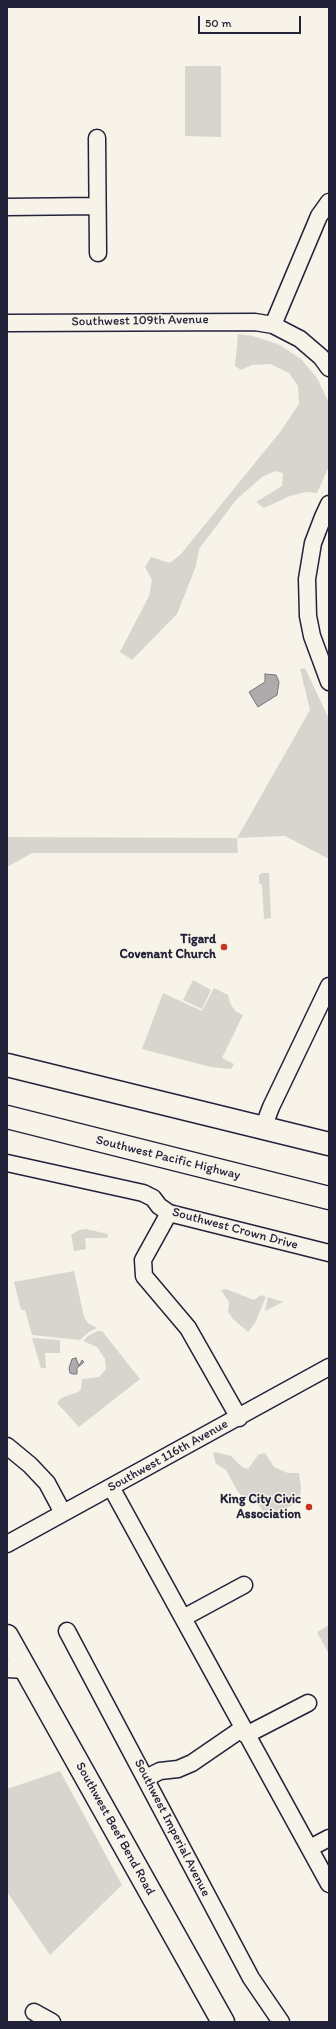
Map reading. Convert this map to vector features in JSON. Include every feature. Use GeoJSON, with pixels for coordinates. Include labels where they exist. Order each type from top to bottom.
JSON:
{"type":"FeatureCollection","features":[{"type":"Feature","properties":{"kind":"main road"},"geometry":{"type":"LineString","coordinates":[[7,1065],[329,1144]]}},
{"type":"Feature","properties":{"kind":"main road","name":"Southwest Pacific Highway"},"geometry":{"type":"LineString","coordinates":[[7,1117],[329,1198]]}},
{"type":"Feature","properties":{"kind":"main road","name":"Southwest Beef Bend Road"},"geometry":{"type":"LineString","coordinates":[[7,1636],[16,1670],[223,2022]]}},
{"type":"Feature","properties":{"kind":"street"},"geometry":{"type":"LineString","coordinates":[[98,138],[98,253]]}},
{"type":"Feature","properties":{"kind":"street"},"geometry":{"type":"LineString","coordinates":[[273,325],[319,216],[329,202]]}},
{"type":"Feature","properties":{"kind":"street"},"geometry":{"type":"LineString","coordinates":[[7,207],[98,206]]}},
{"type":"Feature","properties":{"kind":"street","name":"Southwest 109th Avenue"},"geometry":{"type":"LineString","coordinates":[[7,323],[244,320],[273,325],[300,339],[321,357],[329,368]]}},
{"type":"Feature","properties":{"kind":"street"},"geometry":{"type":"LineString","coordinates":[[329,504],[322,516],[313,543],[309,563],[307,593],[308,616],[314,643],[329,682]]}},
{"type":"Feature","properties":{"kind":"street"},"geometry":{"type":"LineString","coordinates":[[263,1128],[271,1107],[329,986]]}},
{"type":"Feature","properties":{"kind":"street","name":"Southwest Crown Drive"},"geometry":{"type":"LineString","coordinates":[[7,1163],[143,1193],[153,1198],[159,1206],[169,1213],[329,1253]]}},
{"type":"Feature","properties":{"kind":"street"},"geometry":{"type":"LineString","coordinates":[[169,1213],[143,1260],[144,1276],[188,1328],[239,1418]]}},
{"type":"Feature","properties":{"kind":"street","name":"Southwest 116th Avenue"},"geometry":{"type":"LineString","coordinates":[[7,1544],[239,1418],[329,1367]]}},
{"type":"Feature","properties":{"kind":"street"},"geometry":{"type":"LineString","coordinates":[[7,1446],[30,1465],[47,1483],[63,1513]]}},
{"type":"Feature","properties":{"kind":"street"},"geometry":{"type":"LineString","coordinates":[[112,1487],[244,1732],[329,1884]]}},
{"type":"Feature","properties":{"kind":"street"},"geometry":{"type":"LineString","coordinates":[[183,1618],[244,1585]]}},
{"type":"Feature","properties":{"kind":"street","name":"Southwest Imperial Avenue"},"geometry":{"type":"LineString","coordinates":[[67,1631],[251,1978],[281,2022]]}},
{"type":"Feature","properties":{"kind":"street"},"geometry":{"type":"LineString","coordinates":[[146,1778],[160,1771],[178,1769],[192,1763],[244,1732],[308,1702]]}},
{"type":"Feature","properties":{"kind":"street"},"geometry":{"type":"LineString","coordinates":[[310,1848],[329,1838]]}},
{"type":"Feature","properties":{"kind":"street"},"geometry":{"type":"LineString","coordinates":[[34,2012],[52,2022]]}},
{"type":"Feature","properties":{"kind":"shaded area"},"geometry":{"type":"Polygon","coordinates":[[[185,66],[221,66],[221,137],[185,136],[185,66]]]}},
{"type":"Feature","properties":{"kind":"shaded area"},"geometry":{"type":"Polygon","coordinates":[[[238,334],[253,336],[280,345],[301,359],[317,378],[329,403],[329,466],[317,493],[306,492],[290,496],[264,508],[256,502],[282,486],[283,473],[275,471],[262,477],[236,500],[199,549],[196,566],[177,614],[132,660],[120,652],[149,596],[152,580],[145,567],[151,557],[170,563],[181,554],[280,432],[299,404],[298,386],[289,373],[270,364],[252,365],[241,370],[235,366],[238,334]]]}},
{"type":"Feature","properties":{"kind":"shaded area"},"geometry":{"type":"Polygon","coordinates":[[[305,668],[329,719],[329,859],[285,836],[237,838],[310,710],[300,669],[305,668]]]}},
{"type":"Feature","properties":{"kind":"shaded area"},"geometry":{"type":"Polygon","coordinates":[[[265,674],[276,675],[279,682],[277,695],[258,707],[249,692],[265,682],[265,674]]]}},
{"type":"Feature","properties":{"kind":"shaded area"},"geometry":{"type":"Polygon","coordinates":[[[7,837],[237,838],[238,853],[32,853],[7,867],[7,837]]]}},
{"type":"Feature","properties":{"kind":"shaded area"},"geometry":{"type":"Polygon","coordinates":[[[262,873],[269,873],[271,918],[264,919],[262,885],[259,883],[259,875],[262,873]]]}},
{"type":"Feature","properties":{"kind":"shaded area"},"geometry":{"type":"Polygon","coordinates":[[[193,980],[211,990],[202,1009],[183,1000],[193,980]]]}},
{"type":"Feature","properties":{"kind":"shaded area"},"geometry":{"type":"Polygon","coordinates":[[[214,988],[228,995],[230,1003],[235,1011],[243,1015],[222,1058],[234,1064],[231,1069],[211,1067],[142,1049],[163,993],[202,1011],[214,988]]]}},
{"type":"Feature","properties":{"kind":"shaded area"},"geometry":{"type":"Polygon","coordinates":[[[86,1229],[108,1234],[107,1238],[85,1238],[86,1249],[74,1251],[71,1235],[79,1230],[86,1229]]]}},
{"type":"Feature","properties":{"kind":"shaded area"},"geometry":{"type":"Polygon","coordinates":[[[74,1271],[84,1317],[88,1323],[97,1328],[89,1332],[80,1340],[32,1335],[25,1310],[21,1310],[14,1282],[74,1271]]]}},
{"type":"Feature","properties":{"kind":"shaded area"},"geometry":{"type":"Polygon","coordinates":[[[226,1289],[254,1300],[261,1295],[266,1297],[255,1323],[248,1332],[233,1319],[228,1312],[229,1302],[221,1290],[226,1289]]]}},
{"type":"Feature","properties":{"kind":"shaded area"},"geometry":{"type":"Polygon","coordinates":[[[268,1297],[283,1302],[265,1311],[268,1297]]]}},
{"type":"Feature","properties":{"kind":"shaded area"},"geometry":{"type":"Polygon","coordinates":[[[98,1331],[102,1331],[140,1379],[79,1427],[57,1403],[61,1398],[78,1392],[81,1389],[82,1379],[99,1377],[106,1369],[105,1359],[97,1347],[83,1341],[88,1336],[98,1331]]]}},
{"type":"Feature","properties":{"kind":"shaded area"},"geometry":{"type":"Polygon","coordinates":[[[32,1338],[60,1340],[60,1353],[45,1353],[46,1368],[41,1368],[32,1338]]]}},
{"type":"Feature","properties":{"kind":"shaded area"},"geometry":{"type":"Polygon","coordinates":[[[76,1358],[79,1366],[82,1360],[84,1362],[77,1368],[77,1374],[73,1374],[70,1373],[69,1368],[72,1359],[76,1358]]]}},
{"type":"Feature","properties":{"kind":"shaded area"},"geometry":{"type":"Polygon","coordinates":[[[215,1452],[231,1456],[242,1467],[248,1469],[258,1455],[265,1453],[274,1467],[288,1473],[299,1473],[301,1488],[300,1496],[292,1505],[268,1518],[254,1499],[246,1500],[238,1492],[226,1470],[216,1464],[213,1454],[215,1452]]]}},
{"type":"Feature","properties":{"kind":"shaded area"},"geometry":{"type":"Polygon","coordinates":[[[329,1625],[329,1654],[317,1632],[329,1625]]]}},
{"type":"Feature","properties":{"kind":"shaded area"},"geometry":{"type":"Polygon","coordinates":[[[60,1771],[122,1885],[50,1955],[7,1892],[7,1789],[60,1771]]]}},
{"type":"Feature","properties":{"kind":"place","name":"Tigard Covenant Church"},"geometry":{"type":"Point","coordinates":[224,947]}},
{"type":"Feature","properties":{"kind":"place","name":"King City Civic Association"},"geometry":{"type":"Point","coordinates":[309,1507]}}]}
